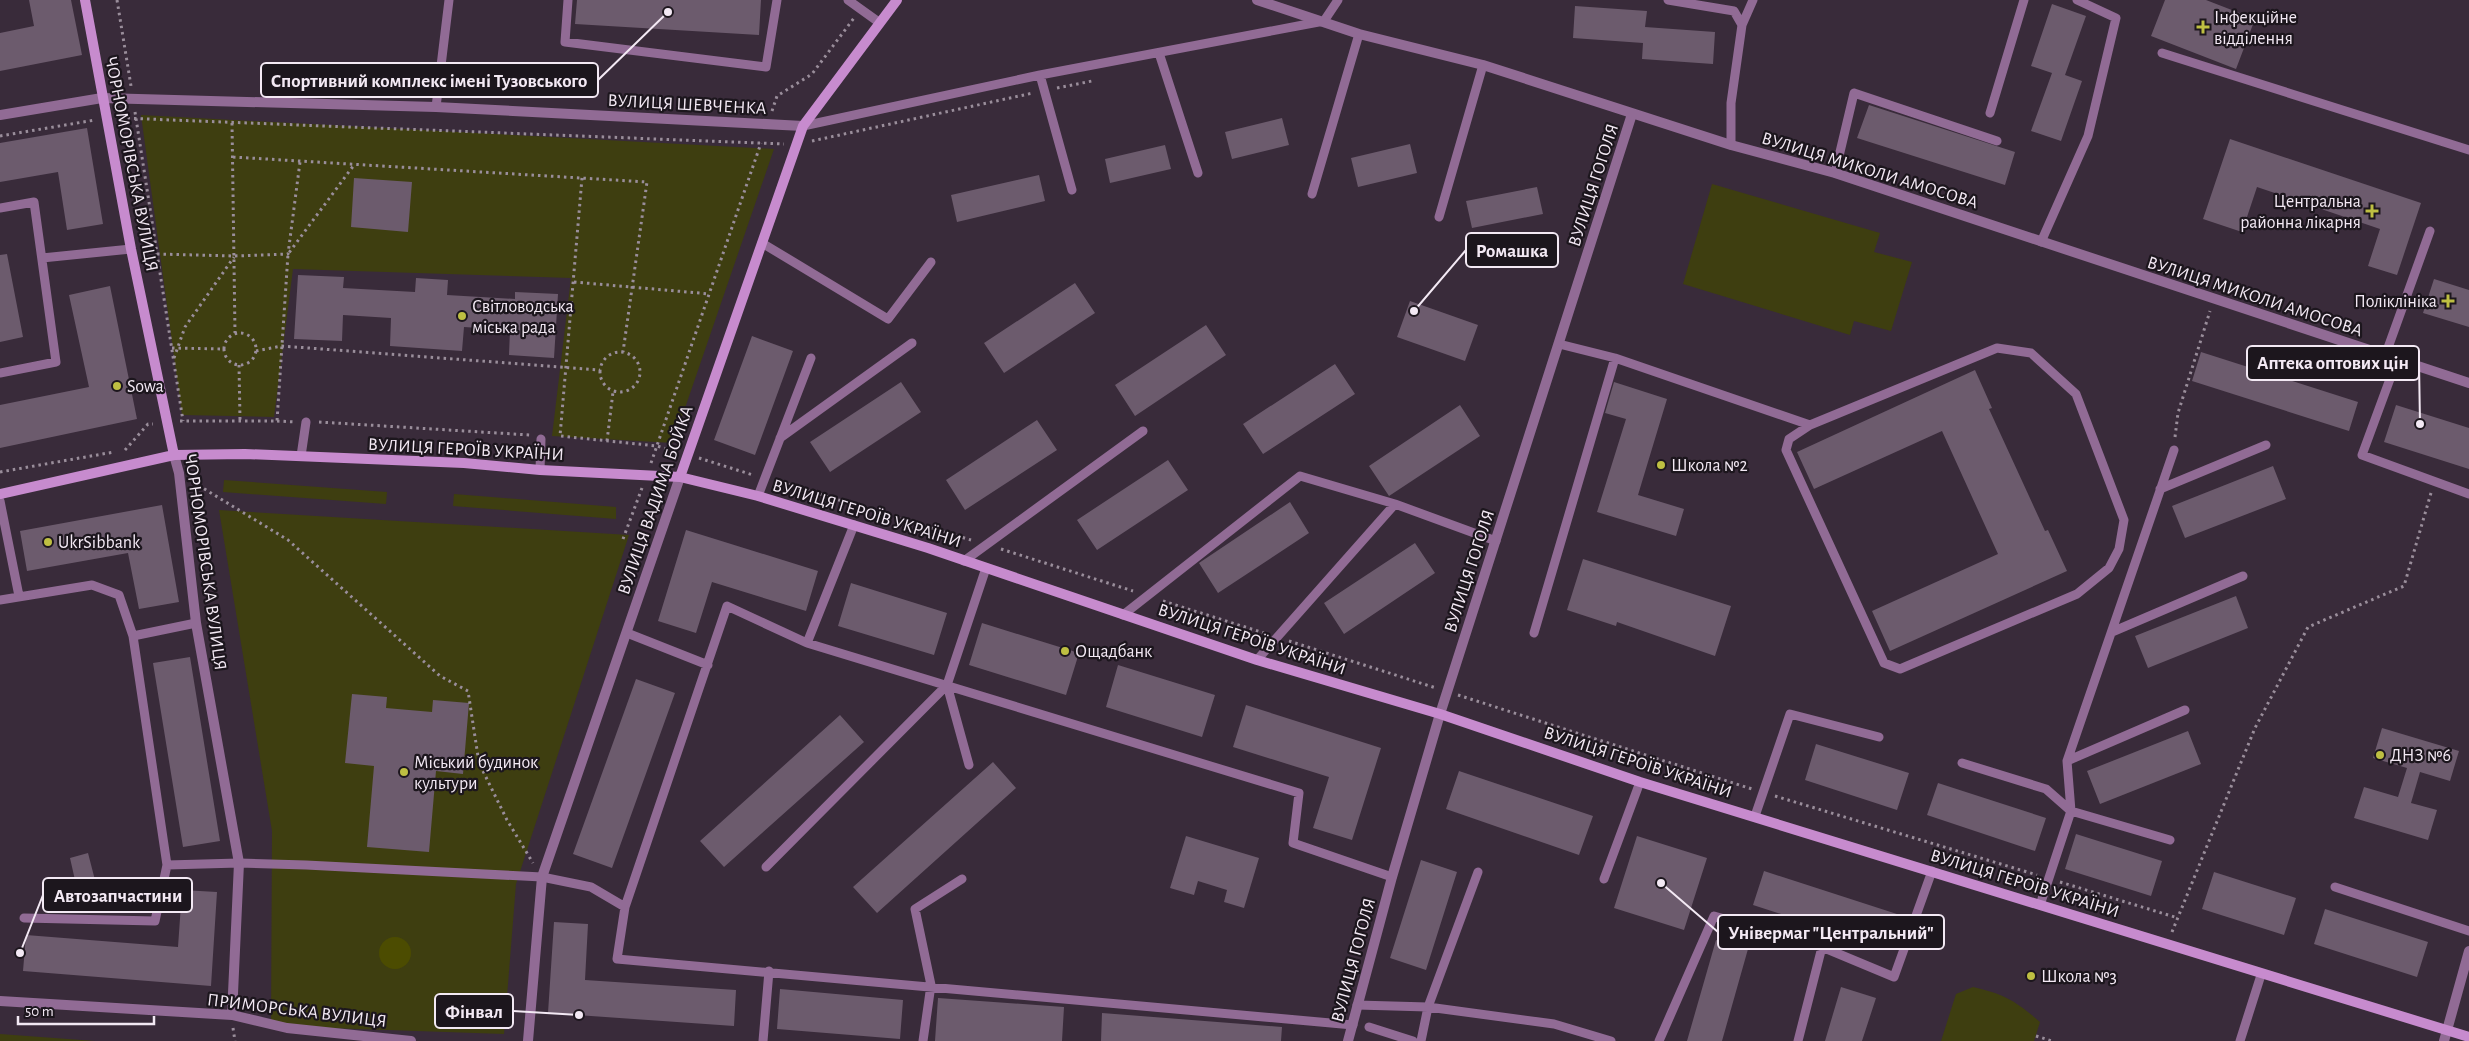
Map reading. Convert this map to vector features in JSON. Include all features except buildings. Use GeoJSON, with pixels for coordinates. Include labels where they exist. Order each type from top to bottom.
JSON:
{"type":"FeatureCollection","features":[{"type":"Feature","properties":{"kind":"main road","name":"ЧОРНОМОРІВСЬКА ВУЛИЦЯ"},"geometry":{"type":"LineString","coordinates":[[85,0],[130,249],[174,455]]}},
{"type":"Feature","properties":{"kind":"main road","name":"ВУЛИЦЯ ВАДИМА БОЙКА"},"geometry":{"type":"LineString","coordinates":[[680,476],[803,126],[897,0]]}},
{"type":"Feature","properties":{"kind":"main road","name":"ВУЛИЦЯ ГЕРОЇВ УКРАЇНИ"},"geometry":{"type":"LineString","coordinates":[[0,494],[174,455],[301,456],[464,463],[540,470],[680,476],[758,496],[854,525],[1257,660],[1440,714],[1640,782],[2168,943],[2261,975],[2469,1037]]}},
{"type":"Feature","properties":{"kind":"street","name":"ВУЛИЦЯ МИКОЛИ АМОСОВА"},"geometry":{"type":"LineString","coordinates":[[1257,0],[1359,34],[1483,65],[1731,145],[1835,173],[2469,383]]}},
{"type":"Feature","properties":{"kind":"street","name":"ВУЛИЦЯ ШЕВЧЕНКА"},"geometry":{"type":"LineString","coordinates":[[0,115],[102,98],[436,107],[803,126]]}},
{"type":"Feature","properties":{"kind":"street","name":"ВУЛИЦЯ ГОГОЛЯ"},"geometry":{"type":"LineString","coordinates":[[1348,1041],[1392,877],[1440,714],[1632,114]]}},
{"type":"Feature","properties":{"kind":"street","name":"ЧОРНОМОРІВСЬКА ВУЛИЦЯ"},"geometry":{"type":"LineString","coordinates":[[174,455],[179,473],[196,623],[239,863],[232,1015]]}},
{"type":"Feature","properties":{"kind":"street","name":"ВУЛИЦЯ ВАДИМА БОЙКА"},"geometry":{"type":"LineString","coordinates":[[528,1041],[542,877],[680,476]]}},
{"type":"Feature","properties":{"kind":"street"},"geometry":{"type":"LineString","coordinates":[[2444,1041],[2469,951]]}},
{"type":"Feature","properties":{"kind":"street","name":"ПРИМОРСЬКА ВУЛИЦЯ"},"geometry":{"type":"LineString","coordinates":[[0,1001],[232,1015],[287,1028],[411,1041]]}},
{"type":"Feature","properties":{"kind":"lane"},"geometry":{"type":"LineString","coordinates":[[436,107],[449,0]]}},
{"type":"Feature","properties":{"kind":"lane"},"geometry":{"type":"LineString","coordinates":[[568,0],[565,42],[766,67],[777,0]]}},
{"type":"Feature","properties":{"kind":"lane"},"geometry":{"type":"LineString","coordinates":[[848,0],[880,23]]}},
{"type":"Feature","properties":{"kind":"lane"},"geometry":{"type":"LineString","coordinates":[[803,126],[1040,75],[1324,21],[1338,0]]}},
{"type":"Feature","properties":{"kind":"lane"},"geometry":{"type":"LineString","coordinates":[[1668,0],[1707,3],[1734,11],[1742,25]]}},
{"type":"Feature","properties":{"kind":"lane"},"geometry":{"type":"LineString","coordinates":[[1731,145],[1731,103],[1742,25],[1753,0]]}},
{"type":"Feature","properties":{"kind":"lane"},"geometry":{"type":"LineString","coordinates":[[1990,113],[2024,0]]}},
{"type":"Feature","properties":{"kind":"lane"},"geometry":{"type":"LineString","coordinates":[[2041,242],[2088,136],[2116,18],[2077,0]]}},
{"type":"Feature","properties":{"kind":"lane"},"geometry":{"type":"LineString","coordinates":[[1312,194],[1359,34]]}},
{"type":"Feature","properties":{"kind":"lane"},"geometry":{"type":"LineString","coordinates":[[1159,53],[1198,173]]}},
{"type":"Feature","properties":{"kind":"lane"},"geometry":{"type":"LineString","coordinates":[[2162,53],[2469,150]]}},
{"type":"Feature","properties":{"kind":"lane"},"geometry":{"type":"LineString","coordinates":[[1439,217],[1483,65]]}},
{"type":"Feature","properties":{"kind":"lane"},"geometry":{"type":"LineString","coordinates":[[1040,75],[1072,190]]}},
{"type":"Feature","properties":{"kind":"lane"},"geometry":{"type":"LineString","coordinates":[[1835,173],[1854,93],[1997,141]]}},
{"type":"Feature","properties":{"kind":"lane"},"geometry":{"type":"LineString","coordinates":[[0,208],[34,202],[56,362],[0,373]]}},
{"type":"Feature","properties":{"kind":"lane"},"geometry":{"type":"LineString","coordinates":[[2385,356],[2430,231]]}},
{"type":"Feature","properties":{"kind":"lane"},"geometry":{"type":"LineString","coordinates":[[762,243],[888,318],[931,262]]}},
{"type":"Feature","properties":{"kind":"lane"},"geometry":{"type":"LineString","coordinates":[[42,258],[130,249]]}},
{"type":"Feature","properties":{"kind":"lane"},"geometry":{"type":"LineString","coordinates":[[780,438],[912,343]]}},
{"type":"Feature","properties":{"kind":"lane"},"geometry":{"type":"LineString","coordinates":[[1559,344],[1615,358],[1810,425],[1997,348],[2030,354],[2076,394],[2124,520],[2119,549],[2109,568],[2077,594],[1900,669],[1884,663],[1786,450],[1790,440],[1810,425]]}},
{"type":"Feature","properties":{"kind":"lane"},"geometry":{"type":"LineString","coordinates":[[758,496],[811,358]]}},
{"type":"Feature","properties":{"kind":"lane"},"geometry":{"type":"LineString","coordinates":[[1534,633],[1615,358]]}},
{"type":"Feature","properties":{"kind":"lane"},"geometry":{"type":"LineString","coordinates":[[2397,360],[2362,455],[2469,494]]}},
{"type":"Feature","properties":{"kind":"lane"},"geometry":{"type":"LineString","coordinates":[[301,456],[306,422]]}},
{"type":"Feature","properties":{"kind":"lane"},"geometry":{"type":"LineString","coordinates":[[964,561],[1143,431]]}},
{"type":"Feature","properties":{"kind":"lane"},"geometry":{"type":"LineString","coordinates":[[540,470],[541,438]]}},
{"type":"Feature","properties":{"kind":"lane"},"geometry":{"type":"LineString","coordinates":[[2160,489],[2266,444]]}},
{"type":"Feature","properties":{"kind":"lane"},"geometry":{"type":"LineString","coordinates":[[2040,905],[2071,810],[2067,761],[2174,450]]}},
{"type":"Feature","properties":{"kind":"lane"},"geometry":{"type":"LineString","coordinates":[[1123,615],[1300,476],[1395,504],[1496,541]]}},
{"type":"Feature","properties":{"kind":"lane"},"geometry":{"type":"LineString","coordinates":[[0,501],[18,596]]}},
{"type":"Feature","properties":{"kind":"lane"},"geometry":{"type":"LineString","coordinates":[[1257,660],[1395,504]]}},
{"type":"Feature","properties":{"kind":"lane"},"geometry":{"type":"LineString","coordinates":[[807,643],[854,525]]}},
{"type":"Feature","properties":{"kind":"lane"},"geometry":{"type":"LineString","coordinates":[[766,867],[947,685],[986,568]]}},
{"type":"Feature","properties":{"kind":"lane"},"geometry":{"type":"LineString","coordinates":[[2112,632],[2242,576]]}},
{"type":"Feature","properties":{"kind":"lane"},"geometry":{"type":"LineString","coordinates":[[0,600],[92,585],[119,595],[133,636],[167,865],[155,921],[24,918]]}},
{"type":"Feature","properties":{"kind":"lane"},"geometry":{"type":"LineString","coordinates":[[1352,1025],[931,985],[616,959],[625,907],[728,606],[807,643],[1299,793],[1293,843],[1392,877]]}},
{"type":"Feature","properties":{"kind":"lane"},"geometry":{"type":"LineString","coordinates":[[133,636],[196,623]]}},
{"type":"Feature","properties":{"kind":"lane"},"geometry":{"type":"LineString","coordinates":[[627,632],[708,665]]}},
{"type":"Feature","properties":{"kind":"lane"},"geometry":{"type":"LineString","coordinates":[[947,685],[969,765]]}},
{"type":"Feature","properties":{"kind":"lane"},"geometry":{"type":"LineString","coordinates":[[2067,761],[2185,710]]}},
{"type":"Feature","properties":{"kind":"lane"},"geometry":{"type":"LineString","coordinates":[[1755,816],[1790,714],[1879,737]]}},
{"type":"Feature","properties":{"kind":"lane"},"geometry":{"type":"LineString","coordinates":[[1962,763],[2046,789],[2071,810],[2170,840]]}},
{"type":"Feature","properties":{"kind":"lane"},"geometry":{"type":"LineString","coordinates":[[1604,879],[1640,782]]}},
{"type":"Feature","properties":{"kind":"lane"},"geometry":{"type":"LineString","coordinates":[[167,865],[239,863],[542,877],[591,887],[625,907]]}},
{"type":"Feature","properties":{"kind":"lane"},"geometry":{"type":"LineString","coordinates":[[1659,1041],[1714,916],[1822,947],[1894,977],[1932,871]]}},
{"type":"Feature","properties":{"kind":"lane"},"geometry":{"type":"LineString","coordinates":[[1421,1041],[1428,1007],[1478,872]]}},
{"type":"Feature","properties":{"kind":"lane"},"geometry":{"type":"LineString","coordinates":[[923,1041],[931,985],[915,909],[962,879]]}},
{"type":"Feature","properties":{"kind":"lane"},"geometry":{"type":"LineString","coordinates":[[2335,888],[2469,931]]}},
{"type":"Feature","properties":{"kind":"lane"},"geometry":{"type":"LineString","coordinates":[[1798,1041],[1822,947]]}},
{"type":"Feature","properties":{"kind":"lane"},"geometry":{"type":"LineString","coordinates":[[763,1041],[769,972]]}},
{"type":"Feature","properties":{"kind":"lane"},"geometry":{"type":"LineString","coordinates":[[2240,1041],[2261,975]]}},
{"type":"Feature","properties":{"kind":"lane"},"geometry":{"type":"LineString","coordinates":[[1357,1005],[1428,1007],[1554,1024],[1611,1041]]}},
{"type":"Feature","properties":{"kind":"lane"},"geometry":{"type":"LineString","coordinates":[[1369,1027],[1413,1041]]}},
{"type":"Feature","properties":{"kind":"path"},"geometry":{"type":"LineString","coordinates":[[118,0],[183,421]]}},
{"type":"Feature","properties":{"kind":"path"},"geometry":{"type":"LineString","coordinates":[[623,538],[657,446],[778,96],[812,74],[861,9]]}},
{"type":"Feature","properties":{"kind":"path"},"geometry":{"type":"LineString","coordinates":[[232,123],[234,157],[235,333]]}},
{"type":"Feature","properties":{"kind":"path"},"geometry":{"type":"LineString","coordinates":[[234,157],[647,182],[623,352]]}},
{"type":"Feature","properties":{"kind":"path"},"geometry":{"type":"LineString","coordinates":[[278,421],[288,254],[300,162]]}},
{"type":"Feature","properties":{"kind":"path"},"geometry":{"type":"LineString","coordinates":[[288,254],[355,165]]}},
{"type":"Feature","properties":{"kind":"path"},"geometry":{"type":"LineString","coordinates":[[560,436],[568,367],[582,178]]}},
{"type":"Feature","properties":{"kind":"path"},"geometry":{"type":"LineString","coordinates":[[157,254],[234,256],[288,254]]}},
{"type":"Feature","properties":{"kind":"path"},"geometry":{"type":"LineString","coordinates":[[174,358],[185,327],[234,256]]}},
{"type":"Feature","properties":{"kind":"path"},"geometry":{"type":"LineString","coordinates":[[574,282],[710,294]]}},
{"type":"Feature","properties":{"kind":"path"},"geometry":{"type":"LineString","coordinates":[[2174,450],[2178,413],[2214,298]]}},
{"type":"Feature","properties":{"kind":"path"},"geometry":{"type":"LineString","coordinates":[[235,333],[251,336],[255,343],[256,351],[253,358],[247,363],[239,365],[231,362],[225,355],[224,349],[228,338],[235,333]]}},
{"type":"Feature","properties":{"kind":"path"},"geometry":{"type":"LineString","coordinates":[[256,351],[282,346],[600,370]]}},
{"type":"Feature","properties":{"kind":"path"},"geometry":{"type":"LineString","coordinates":[[172,348],[224,349]]}},
{"type":"Feature","properties":{"kind":"path"},"geometry":{"type":"LineString","coordinates":[[616,351],[623,352],[636,359],[640,369],[639,380],[633,388],[624,392],[613,392],[604,386],[599,377],[600,366],[606,356],[616,351]]}},
{"type":"Feature","properties":{"kind":"path"},"geometry":{"type":"LineString","coordinates":[[239,365],[240,420]]}},
{"type":"Feature","properties":{"kind":"path"},"geometry":{"type":"LineString","coordinates":[[607,441],[613,392]]}},
{"type":"Feature","properties":{"kind":"path"},"geometry":{"type":"LineString","coordinates":[[0,472],[127,450],[148,424],[167,422],[278,421],[531,435]]}},
{"type":"Feature","properties":{"kind":"path"},"geometry":{"type":"LineString","coordinates":[[551,436],[657,446],[688,455],[987,544],[1763,793],[2178,918]]}},
{"type":"Feature","properties":{"kind":"path"},"geometry":{"type":"LineString","coordinates":[[179,473],[288,540],[440,676],[468,691],[480,763],[507,820],[542,877]]}},
{"type":"Feature","properties":{"kind":"path"},"geometry":{"type":"LineString","coordinates":[[2168,943],[2255,728],[2308,627],[2404,586],[2434,482]]}},
{"type":"Feature","properties":{"kind":"path"},"geometry":{"type":"LineString","coordinates":[[2036,1036],[2052,1041]]}},
{"type":"Feature","properties":{"kind":"shaded area"},"geometry":{"type":"Polygon","coordinates":[[[141,115],[774,149],[673,443],[552,436],[571,278],[293,269],[274,417],[182,415],[141,115]]]}},
{"type":"Feature","properties":{"kind":"shaded area"},"geometry":{"type":"Polygon","coordinates":[[[1712,184],[1880,233],[1874,252],[1912,262],[1891,331],[1854,321],[1850,335],[1683,284],[1712,184]]]}},
{"type":"Feature","properties":{"kind":"shaded area"},"geometry":{"type":"Polygon","coordinates":[[[224,480],[387,492],[386,504],[223,492],[224,480]]]}},
{"type":"Feature","properties":{"kind":"shaded area"},"geometry":{"type":"Polygon","coordinates":[[[454,494],[616,507],[616,519],[453,506],[454,494]]]}},
{"type":"Feature","properties":{"kind":"shaded area"},"geometry":{"type":"Polygon","coordinates":[[[219,510],[629,535],[516,884],[504,1034],[271,1026],[272,831],[219,510]]]}},
{"type":"Feature","properties":{"kind":"shaded area"},"geometry":{"type":"Polygon","coordinates":[[[395,937],[401,938],[406,942],[410,947],[410,959],[406,964],[401,968],[395,969],[389,968],[384,964],[380,959],[379,953],[380,947],[384,942],[389,938],[395,937]]]}},
{"type":"Feature","properties":{"kind":"shaded area"},"geometry":{"type":"Polygon","coordinates":[[[1973,987],[1993,992],[2009,999],[2040,1022],[2034,1041],[1941,1041],[1956,994],[1973,987]]]}},
{"type":"Feature","properties":{"kind":"shaded area"},"geometry":{"type":"Polygon","coordinates":[[[0,1034],[95,1041],[0,1041],[0,1034]]]}},
{"type":"Feature","properties":{"kind":"place","name":"Спортивний комплекс імені Тузовського"},"geometry":{"type":"Point","coordinates":[668,12]}},
{"type":"Feature","properties":{"kind":"place","name":"Інфекційне відділення"},"geometry":{"type":"Point","coordinates":[2203,27]}},
{"type":"Feature","properties":{"kind":"place","name":"Центральна районна лікарня"},"geometry":{"type":"Point","coordinates":[2372,211]}},
{"type":"Feature","properties":{"kind":"place","name":"Поліклініка"},"geometry":{"type":"Point","coordinates":[2448,301]}},
{"type":"Feature","properties":{"kind":"place","name":"Ромашка"},"geometry":{"type":"Point","coordinates":[1414,311]}},
{"type":"Feature","properties":{"kind":"place","name":"Світловодська міська рада"},"geometry":{"type":"Point","coordinates":[462,316]}},
{"type":"Feature","properties":{"kind":"place","name":"Sowa"},"geometry":{"type":"Point","coordinates":[117,386]}},
{"type":"Feature","properties":{"kind":"place","name":"Аптека оптових цін"},"geometry":{"type":"Point","coordinates":[2420,424]}},
{"type":"Feature","properties":{"kind":"place","name":"Школа №2"},"geometry":{"type":"Point","coordinates":[1661,465]}},
{"type":"Feature","properties":{"kind":"place","name":"UkrSibbank"},"geometry":{"type":"Point","coordinates":[48,542]}},
{"type":"Feature","properties":{"kind":"place","name":"Ощадбанк"},"geometry":{"type":"Point","coordinates":[1065,651]}},
{"type":"Feature","properties":{"kind":"place","name":"ДНЗ №6"},"geometry":{"type":"Point","coordinates":[2380,755]}},
{"type":"Feature","properties":{"kind":"place","name":"Міський будинок культури"},"geometry":{"type":"Point","coordinates":[404,772]}},
{"type":"Feature","properties":{"kind":"place","name":"Універмаг \"Центральний\""},"geometry":{"type":"Point","coordinates":[1661,883]}},
{"type":"Feature","properties":{"kind":"place","name":"Автозапчастини"},"geometry":{"type":"Point","coordinates":[20,953]}},
{"type":"Feature","properties":{"kind":"place","name":"Школа №3"},"geometry":{"type":"Point","coordinates":[2031,976]}},
{"type":"Feature","properties":{"kind":"place","name":"Фінвал"},"geometry":{"type":"Point","coordinates":[579,1015]}}]}
